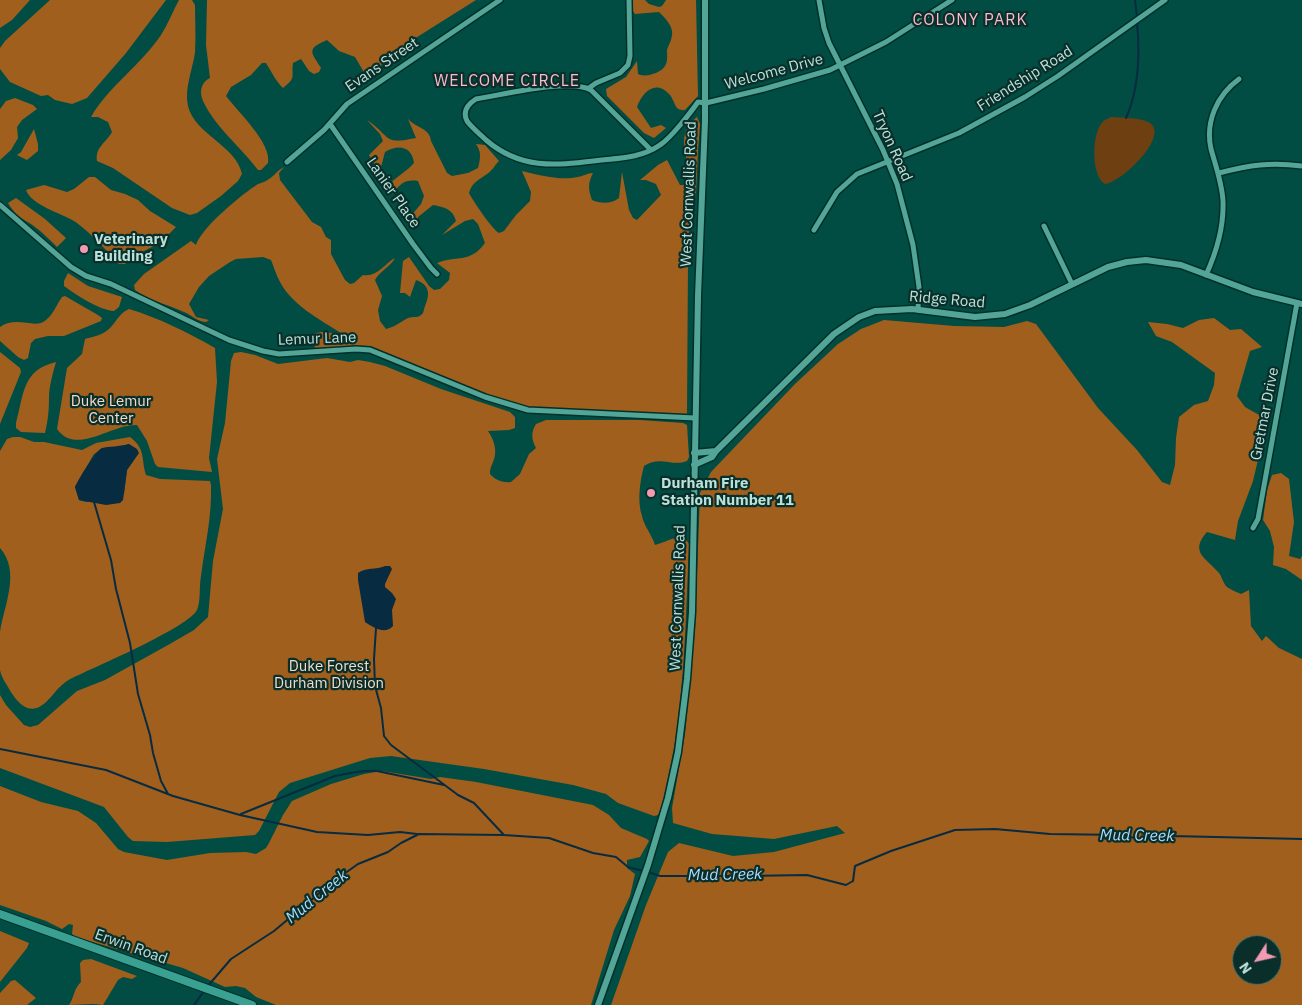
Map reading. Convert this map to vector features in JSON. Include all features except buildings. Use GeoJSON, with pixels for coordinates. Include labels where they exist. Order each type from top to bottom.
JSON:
{"type":"FeatureCollection","features":[{"type":"Feature","properties":{"kind":"main road","name":"Erwin Road"},"geometry":{"type":"LineString","coordinates":[[0,914],[252,1005]]}},
{"type":"Feature","properties":{"kind":"street","name":"Evans Street"},"geometry":{"type":"LineString","coordinates":[[287,162],[330,124],[347,104],[500,0]]}},
{"type":"Feature","properties":{"kind":"street"},"geometry":{"type":"LineString","coordinates":[[589,88],[620,73],[628,66],[630,56],[630,0]]}},
{"type":"Feature","properties":{"kind":"street","name":"West Cornwallis Road"},"geometry":{"type":"LineString","coordinates":[[598,1005],[648,865],[661,822],[674,769],[686,695],[692,612],[698,296],[706,103],[705,0]]}},
{"type":"Feature","properties":{"kind":"street","name":"Tryon Road"},"geometry":{"type":"LineString","coordinates":[[819,0],[824,28],[840,66],[897,184],[913,245],[919,287],[918,310]]}},
{"type":"Feature","properties":{"kind":"street","name":"Welcome Drive"},"geometry":{"type":"LineString","coordinates":[[706,103],[797,80],[840,66],[886,42],[952,0]]}},
{"type":"Feature","properties":{"kind":"street","name":"Friendship Road"},"geometry":{"type":"LineString","coordinates":[[814,230],[833,198],[857,174],[959,133],[1025,97],[1058,76],[1165,0]]}},
{"type":"Feature","properties":{"kind":"street"},"geometry":{"type":"LineString","coordinates":[[1206,275],[1221,231],[1223,199],[1211,148],[1210,122],[1214,109],[1223,94],[1230,85],[1239,79]]}},
{"type":"Feature","properties":{"kind":"street"},"geometry":{"type":"LineString","coordinates":[[651,150],[589,88],[578,85],[554,86],[476,99],[467,106],[465,112],[466,119],[478,133],[501,152],[515,158],[536,163],[565,163],[637,155],[651,150],[665,142],[698,102],[706,103]]}},
{"type":"Feature","properties":{"kind":"street","name":"Lanier Place"},"geometry":{"type":"LineString","coordinates":[[330,124],[413,244],[437,274]]}},
{"type":"Feature","properties":{"kind":"street"},"geometry":{"type":"LineString","coordinates":[[1218,173],[1263,164],[1302,166]]}},
{"type":"Feature","properties":{"kind":"street","name":"Lemur Lane"},"geometry":{"type":"LineString","coordinates":[[0,206],[79,272],[114,286],[229,340],[263,351],[280,354],[356,349],[370,350],[485,397],[528,410],[695,418]]}},
{"type":"Feature","properties":{"kind":"street"},"geometry":{"type":"LineString","coordinates":[[1044,226],[1072,284]]}},
{"type":"Feature","properties":{"kind":"street","name":"Ridge Road"},"geometry":{"type":"LineString","coordinates":[[694,465],[712,457],[824,342],[844,326],[859,317],[875,311],[902,309],[975,317],[995,316],[1030,305],[1108,267],[1136,260],[1171,262],[1253,292],[1299,303]]}},
{"type":"Feature","properties":{"kind":"street","name":"Gretmar Drive"},"geometry":{"type":"LineString","coordinates":[[1253,528],[1258,518],[1299,303]]}},
{"type":"Feature","properties":{"kind":"street"},"geometry":{"type":"LineString","coordinates":[[694,452],[716,451]]}},
{"type":"Feature","properties":{"kind":"shaded area"},"geometry":{"type":"Polygon","coordinates":[[[1111,117],[1141,120],[1150,123],[1154,130],[1153,138],[1140,159],[1121,176],[1105,184],[1100,180],[1097,173],[1094,155],[1098,129],[1104,121],[1111,117]]]}},
{"type":"Feature","properties":{"kind":"green space"},"geometry":{"type":"Polygon","coordinates":[[[0,0],[30,0],[12,20],[0,28],[0,0]]]}},
{"type":"Feature","properties":{"kind":"green space"},"geometry":{"type":"Polygon","coordinates":[[[50,0],[166,0],[126,53],[87,98],[72,104],[55,100],[48,95],[41,96],[10,82],[0,69],[0,48],[5,41],[50,0]]]}},
{"type":"Feature","properties":{"kind":"green space"},"geometry":{"type":"Polygon","coordinates":[[[179,0],[192,0],[195,5],[195,52],[188,85],[188,106],[192,116],[199,125],[232,155],[242,174],[238,181],[221,196],[197,213],[190,215],[172,208],[113,168],[97,161],[99,149],[112,132],[108,122],[98,117],[91,117],[107,95],[153,46],[164,31],[179,0]]]}},
{"type":"Feature","properties":{"kind":"green space"},"geometry":{"type":"Polygon","coordinates":[[[207,0],[476,0],[414,39],[368,75],[365,74],[355,57],[339,51],[327,40],[316,46],[312,52],[321,68],[319,72],[314,74],[309,71],[301,59],[293,63],[292,79],[283,88],[266,63],[262,63],[251,75],[231,87],[226,96],[253,128],[265,146],[268,155],[268,163],[261,170],[258,170],[214,120],[202,98],[201,91],[203,85],[210,78],[206,45],[207,0]]]}},
{"type":"Feature","properties":{"kind":"green space"},"geometry":{"type":"Polygon","coordinates":[[[632,0],[645,0],[649,4],[659,7],[666,0],[696,0],[698,96],[685,110],[680,110],[664,90],[654,88],[646,93],[637,107],[651,128],[661,125],[666,128],[654,138],[644,133],[607,96],[606,89],[626,77],[637,61],[638,74],[641,75],[660,71],[667,63],[667,50],[672,36],[670,26],[659,12],[635,14],[632,10],[632,0]]]}},
{"type":"Feature","properties":{"kind":"green space"},"geometry":{"type":"Polygon","coordinates":[[[15,98],[33,105],[37,109],[22,120],[17,127],[18,138],[11,150],[0,160],[0,109],[6,101],[15,98]]]}},
{"type":"Feature","properties":{"kind":"green space"},"geometry":{"type":"Polygon","coordinates":[[[697,117],[700,124],[696,192],[689,228],[687,415],[550,410],[521,406],[465,388],[414,364],[368,348],[344,347],[315,350],[314,334],[327,332],[347,340],[347,337],[310,313],[293,299],[280,282],[271,260],[263,257],[236,259],[209,276],[199,287],[189,304],[196,317],[209,320],[206,322],[153,300],[135,290],[134,285],[144,274],[191,241],[196,245],[206,230],[233,203],[284,167],[279,173],[280,180],[312,222],[321,227],[326,237],[331,240],[331,254],[345,280],[350,284],[354,283],[363,275],[377,272],[395,258],[375,280],[382,296],[378,310],[380,321],[386,329],[408,318],[421,315],[428,298],[428,290],[424,284],[416,280],[410,297],[405,293],[400,293],[403,261],[409,257],[429,286],[434,290],[440,289],[449,280],[450,273],[437,263],[474,254],[485,243],[478,224],[473,219],[465,221],[442,235],[456,221],[450,211],[441,207],[433,205],[418,217],[416,223],[410,221],[410,217],[421,204],[424,196],[418,181],[404,183],[393,194],[387,186],[414,163],[413,157],[404,148],[390,149],[385,152],[381,167],[376,166],[369,155],[383,141],[380,134],[367,120],[388,138],[398,141],[416,138],[408,119],[428,133],[447,173],[452,176],[468,173],[478,168],[480,153],[476,144],[485,145],[499,161],[474,184],[469,193],[487,221],[499,233],[504,231],[530,201],[531,192],[522,171],[564,178],[593,173],[589,186],[592,200],[606,203],[619,198],[622,172],[629,210],[633,218],[637,220],[661,195],[656,184],[640,180],[658,165],[667,160],[680,185],[686,185],[688,167],[684,141],[685,133],[689,125],[697,117]]]}},
{"type":"Feature","properties":{"kind":"green space"},"geometry":{"type":"Polygon","coordinates":[[[34,129],[38,151],[27,160],[17,155],[21,152],[34,129]]]}},
{"type":"Feature","properties":{"kind":"green space"},"geometry":{"type":"Polygon","coordinates":[[[89,177],[95,177],[111,190],[138,200],[150,211],[176,227],[163,240],[125,264],[119,264],[74,221],[40,204],[26,190],[44,185],[67,192],[89,177]]]}},
{"type":"Feature","properties":{"kind":"green space"},"geometry":{"type":"Polygon","coordinates":[[[16,198],[45,219],[66,238],[57,247],[12,209],[8,203],[16,198]]]}},
{"type":"Feature","properties":{"kind":"green space"},"geometry":{"type":"Polygon","coordinates":[[[68,273],[88,286],[122,297],[119,307],[114,311],[108,310],[75,294],[64,286],[68,273]]]}},
{"type":"Feature","properties":{"kind":"green space"},"geometry":{"type":"Polygon","coordinates":[[[65,296],[98,315],[102,318],[101,321],[64,336],[48,336],[35,339],[31,343],[28,358],[24,360],[0,341],[0,327],[13,322],[42,323],[53,312],[62,297],[65,296]]]}},
{"type":"Feature","properties":{"kind":"green space","name":"Duke Lemur Center"},"geometry":{"type":"Polygon","coordinates":[[[129,309],[173,326],[215,348],[217,382],[209,458],[212,472],[158,467],[155,464],[147,441],[137,425],[116,429],[94,437],[74,440],[65,437],[57,429],[67,368],[82,354],[85,339],[105,332],[122,313],[129,309]]]}},
{"type":"Feature","properties":{"kind":"green space"},"geometry":{"type":"Polygon","coordinates":[[[1214,318],[1230,330],[1241,329],[1262,347],[1250,351],[1237,396],[1245,407],[1261,416],[1266,426],[1253,481],[1238,521],[1235,540],[1207,532],[1199,545],[1199,550],[1219,573],[1227,587],[1241,594],[1249,590],[1251,626],[1262,641],[1266,636],[1279,648],[1302,659],[1302,1005],[611,1005],[646,905],[668,852],[679,843],[733,856],[774,852],[845,833],[837,826],[774,839],[712,834],[673,823],[672,808],[685,734],[695,630],[700,493],[711,472],[795,384],[838,344],[861,329],[884,320],[954,326],[1004,327],[1027,321],[1036,324],[1098,408],[1137,450],[1162,482],[1170,485],[1175,465],[1179,417],[1194,405],[1208,401],[1214,385],[1215,373],[1172,342],[1156,336],[1148,322],[1183,328],[1199,320],[1214,318]]]}},
{"type":"Feature","properties":{"kind":"green space"},"geometry":{"type":"Polygon","coordinates":[[[0,352],[20,368],[21,372],[0,424],[0,352]]]}},
{"type":"Feature","properties":{"kind":"green space","name":"Duke Forest Durham Division"},"geometry":{"type":"Polygon","coordinates":[[[241,352],[278,364],[327,358],[350,362],[358,360],[370,362],[385,366],[441,389],[510,412],[515,417],[515,428],[488,431],[494,442],[495,450],[490,474],[505,482],[511,482],[520,474],[529,454],[536,448],[532,436],[534,427],[536,424],[546,420],[640,420],[683,423],[687,425],[689,457],[687,461],[676,463],[655,461],[644,466],[640,491],[640,510],[655,545],[680,538],[685,538],[689,544],[681,693],[675,742],[661,809],[658,815],[654,816],[618,803],[606,794],[573,785],[484,769],[391,756],[370,758],[290,783],[279,792],[259,831],[255,835],[167,842],[133,841],[104,807],[0,768],[0,695],[6,705],[24,725],[30,727],[38,725],[77,691],[105,680],[168,645],[194,630],[208,617],[213,561],[223,509],[217,459],[225,423],[231,361],[234,353],[241,352]]]}},
{"type":"Feature","properties":{"kind":"green space"},"geometry":{"type":"Polygon","coordinates":[[[56,362],[51,380],[45,433],[21,432],[16,428],[16,423],[26,385],[37,371],[56,362]]]}},
{"type":"Feature","properties":{"kind":"green space"},"geometry":{"type":"Polygon","coordinates":[[[20,437],[34,442],[44,442],[82,450],[96,443],[130,437],[141,450],[146,475],[160,479],[210,481],[211,485],[209,520],[197,610],[191,617],[163,634],[67,681],[45,703],[34,709],[22,705],[18,701],[4,681],[0,670],[0,632],[10,578],[6,557],[0,548],[0,451],[7,439],[20,437]],[[129,444],[103,448],[94,454],[75,487],[79,500],[86,502],[124,494],[127,470],[138,454],[129,444]]]}},
{"type":"Feature","properties":{"kind":"green space"},"geometry":{"type":"Polygon","coordinates":[[[1281,473],[1289,479],[1294,522],[1289,556],[1300,559],[1302,556],[1302,580],[1286,569],[1273,565],[1274,547],[1270,531],[1263,520],[1267,490],[1272,475],[1281,473]]]}},
{"type":"Feature","properties":{"kind":"green space"},"geometry":{"type":"Polygon","coordinates":[[[382,771],[431,779],[440,777],[476,782],[593,805],[609,815],[621,828],[649,841],[640,857],[627,860],[627,868],[635,874],[630,896],[614,930],[591,1005],[276,1005],[256,997],[245,988],[236,986],[225,987],[183,968],[75,937],[72,934],[73,925],[69,924],[62,929],[46,921],[0,905],[0,786],[41,802],[78,811],[96,823],[118,849],[124,852],[167,860],[210,853],[246,852],[256,854],[266,848],[292,801],[331,784],[364,774],[382,771]]]}},
{"type":"Feature","properties":{"kind":"green space"},"geometry":{"type":"Polygon","coordinates":[[[0,931],[29,943],[0,982],[0,931]]]}},
{"type":"Feature","properties":{"kind":"green space"},"geometry":{"type":"Polygon","coordinates":[[[91,959],[137,976],[132,979],[123,977],[118,980],[103,1005],[69,1005],[81,982],[80,963],[83,960],[91,959]]]}},
{"type":"Feature","properties":{"kind":"green space"},"geometry":{"type":"Polygon","coordinates":[[[15,980],[36,998],[27,1005],[0,1005],[0,993],[11,981],[15,980]]]}},
{"type":"Feature","properties":{"kind":"water"},"geometry":{"type":"Polygon","coordinates":[[[129,444],[137,449],[139,453],[127,470],[123,500],[120,503],[106,505],[79,500],[75,487],[99,450],[129,444]]]}},
{"type":"Feature","properties":{"kind":"water"},"geometry":{"type":"Polygon","coordinates":[[[390,566],[392,569],[385,587],[396,599],[392,610],[393,626],[390,629],[383,630],[365,622],[358,573],[390,566]]]}},
{"type":"Feature","properties":{"kind":"waterway"},"geometry":{"type":"LineString","coordinates":[[1135,0],[1137,17]]}},
{"type":"Feature","properties":{"kind":"waterway"},"geometry":{"type":"LineString","coordinates":[[1126,118],[1134,95],[1138,71],[1137,22]]}},
{"type":"Feature","properties":{"kind":"waterway"},"geometry":{"type":"LineString","coordinates":[[94,502],[111,560],[116,589],[130,643],[138,694],[161,781],[168,794]]}},
{"type":"Feature","properties":{"kind":"waterway"},"geometry":{"type":"LineString","coordinates":[[376,628],[375,686],[381,708],[384,736],[391,745],[458,795],[474,803],[504,835]]}},
{"type":"Feature","properties":{"kind":"waterway"},"geometry":{"type":"LineString","coordinates":[[0,749],[106,770],[173,796],[240,815],[317,832],[368,835],[400,832],[417,834]]}},
{"type":"Feature","properties":{"kind":"waterway"},"geometry":{"type":"LineString","coordinates":[[241,814],[335,776],[356,772],[377,771],[444,785]]}},
{"type":"Feature","properties":{"kind":"waterway","name":"Mud Creek"},"geometry":{"type":"LineString","coordinates":[[648,872],[660,876],[807,875],[846,885],[853,881],[855,866],[891,851],[955,830],[995,829],[1050,834],[1122,835],[1139,839],[1172,836],[1302,839]]}},
{"type":"Feature","properties":{"kind":"waterway","name":"Mud Creek"},"geometry":{"type":"LineString","coordinates":[[207,987],[231,959],[274,931],[334,881],[358,864],[388,852],[419,834],[504,835],[549,838],[593,853],[616,857],[628,867],[643,871]]}},
{"type":"Feature","properties":{"kind":"waterway","name":"Mud Creek"},"geometry":{"type":"LineString","coordinates":[[194,1005],[204,991]]}},
{"type":"Feature","properties":{"kind":"place","name":"Veterinary Building"},"geometry":{"type":"Point","coordinates":[84,249]}},
{"type":"Feature","properties":{"kind":"place","name":"Durham Fire Station Number 11"},"geometry":{"type":"Point","coordinates":[651,493]}},
{"type":"Feature","properties":{"kind":"district","name":"COLONY PARK"},"geometry":{"type":"Point","coordinates":[970,20]}},
{"type":"Feature","properties":{"kind":"district","name":"WELCOME CIRCLE"},"geometry":{"type":"Point","coordinates":[507,81]}}]}
